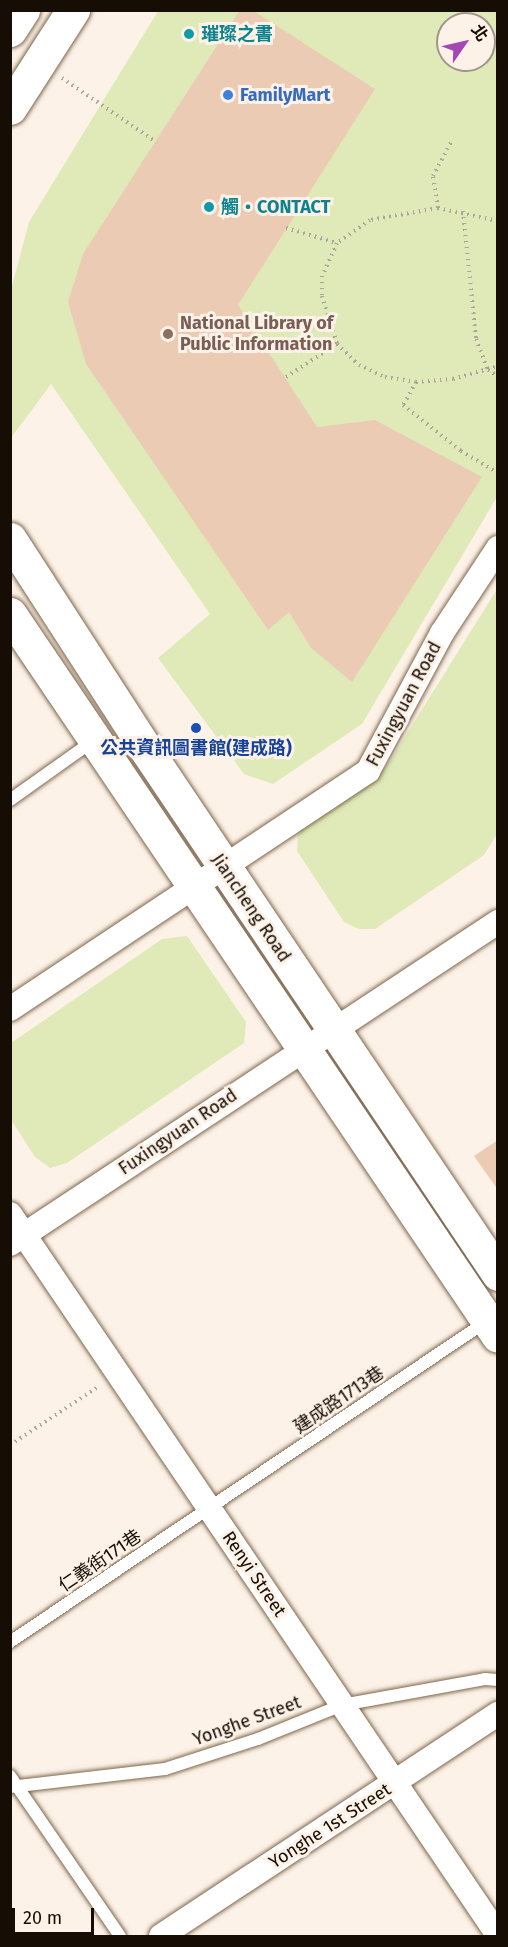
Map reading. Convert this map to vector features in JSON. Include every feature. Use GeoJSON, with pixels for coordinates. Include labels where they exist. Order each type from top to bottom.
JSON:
{"type":"FeatureCollection","features":[{"type":"Feature","properties":{"kind":"street"},"geometry":{"type":"LineString","coordinates":[[10,30],[23,10]]}},
{"type":"Feature","properties":{"kind":"street"},"geometry":{"type":"LineString","coordinates":[[10,108],[73,10]]}},
{"type":"Feature","properties":{"kind":"street","name":"Jiancheng Road"},"geometry":{"type":"LineString","coordinates":[[10,538],[224,868],[498,1274]]}},
{"type":"Feature","properties":{"kind":"street","name":"Fuxingyuan Road"},"geometry":{"type":"LineString","coordinates":[[10,1009],[368,771],[442,633],[498,548]]}},
{"type":"Feature","properties":{"kind":"street","name":"Jiancheng Road"},"geometry":{"type":"LineString","coordinates":[[10,614],[97,739],[493,1328]]}},
{"type":"Feature","properties":{"kind":"street","name":"Fuxingyuan Road"},"geometry":{"type":"LineString","coordinates":[[17,1239],[333,1028],[498,922]]}},
{"type":"Feature","properties":{"kind":"street","name":"Renyi Street"},"geometry":{"type":"LineString","coordinates":[[10,1214],[17,1239],[119,1374],[498,1935]]}},
{"type":"Feature","properties":{"kind":"street","name":"Yonghe 1st Street"},"geometry":{"type":"LineString","coordinates":[[161,1936],[498,1714]]}},
{"type":"Feature","properties":{"kind":"lane"},"geometry":{"type":"LineString","coordinates":[[10,800],[97,739]]}},
{"type":"Feature","properties":{"kind":"lane","name":"建成路1713巷"},"geometry":{"type":"LineString","coordinates":[[210,1509],[493,1328]]}},
{"type":"Feature","properties":{"kind":"lane","name":"仁義街171巷"},"geometry":{"type":"LineString","coordinates":[[10,1642],[210,1509]]}},
{"type":"Feature","properties":{"kind":"lane","name":"Yonghe Street"},"geometry":{"type":"LineString","coordinates":[[13,1783],[165,1769],[258,1739],[342,1705],[485,1678],[498,1680]]}},
{"type":"Feature","properties":{"kind":"lane"},"geometry":{"type":"LineString","coordinates":[[13,1783],[120,1936]]}},
{"type":"Feature","properties":{"kind":"path"},"geometry":{"type":"LineString","coordinates":[[40,63],[156,142]]}},
{"type":"Feature","properties":{"kind":"path"},"geometry":{"type":"LineString","coordinates":[[438,208],[433,176],[452,141]]}},
{"type":"Feature","properties":{"kind":"path"},"geometry":{"type":"LineString","coordinates":[[498,221],[463,211],[438,208],[370,220],[337,243],[322,276],[322,296],[337,344],[359,365],[385,377],[416,382],[453,379],[498,366]]}},
{"type":"Feature","properties":{"kind":"path"},"geometry":{"type":"LineString","coordinates":[[463,211],[476,339],[488,370],[498,376]]}},
{"type":"Feature","properties":{"kind":"path"},"geometry":{"type":"LineString","coordinates":[[286,228],[337,243]]}},
{"type":"Feature","properties":{"kind":"path"},"geometry":{"type":"LineString","coordinates":[[286,377],[337,344]]}},
{"type":"Feature","properties":{"kind":"path"},"geometry":{"type":"LineString","coordinates":[[416,382],[403,405],[461,451],[498,473]]}},
{"type":"Feature","properties":{"kind":"path"},"geometry":{"type":"LineString","coordinates":[[10,1444],[119,1374]]}},
{"type":"Feature","properties":{"kind":"green space"},"geometry":{"type":"Polygon","coordinates":[[[158,11],[497,11],[497,497],[362,724],[273,784],[244,774],[158,658],[210,614],[51,384],[11,438],[11,290],[29,222],[158,11]]]}},
{"type":"Feature","properties":{"kind":"green space"},"geometry":{"type":"Polygon","coordinates":[[[497,589],[497,834],[484,855],[375,929],[359,929],[344,922],[297,851],[298,834],[308,820],[385,769],[497,589]]]}},
{"type":"Feature","properties":{"kind":"green space"},"geometry":{"type":"Polygon","coordinates":[[[187,936],[246,1022],[244,1043],[67,1163],[50,1168],[35,1157],[11,1120],[11,1043],[162,939],[187,936]]]}},
{"type":"Feature","properties":{"kind":"building","name":"National Library of Public Information"},"geometry":{"type":"Polygon","coordinates":[[[240,10],[252,10],[375,89],[238,305],[317,427],[375,420],[482,477],[352,682],[311,648],[289,612],[268,630],[86,364],[68,302],[83,254],[240,10]]]}},
{"type":"Feature","properties":{"kind":"building"},"geometry":{"type":"Polygon","coordinates":[[[498,1140],[498,1190],[474,1156],[498,1140]]]}},
{"type":"Feature","properties":{"kind":"place","name":"璀璨之書"},"geometry":{"type":"Point","coordinates":[189,34]}},
{"type":"Feature","properties":{"kind":"place","name":"FamilyMart"},"geometry":{"type":"Point","coordinates":[228,95]}},
{"type":"Feature","properties":{"kind":"place","name":"觸‧CONTACT"},"geometry":{"type":"Point","coordinates":[209,207]}},
{"type":"Feature","properties":{"kind":"place","name":"National Library of Public Information"},"geometry":{"type":"Point","coordinates":[168,334]}},
{"type":"Feature","properties":{"kind":"place","name":"公共資訊圖書館(建成路)"},"geometry":{"type":"Point","coordinates":[196,728]}}]}
